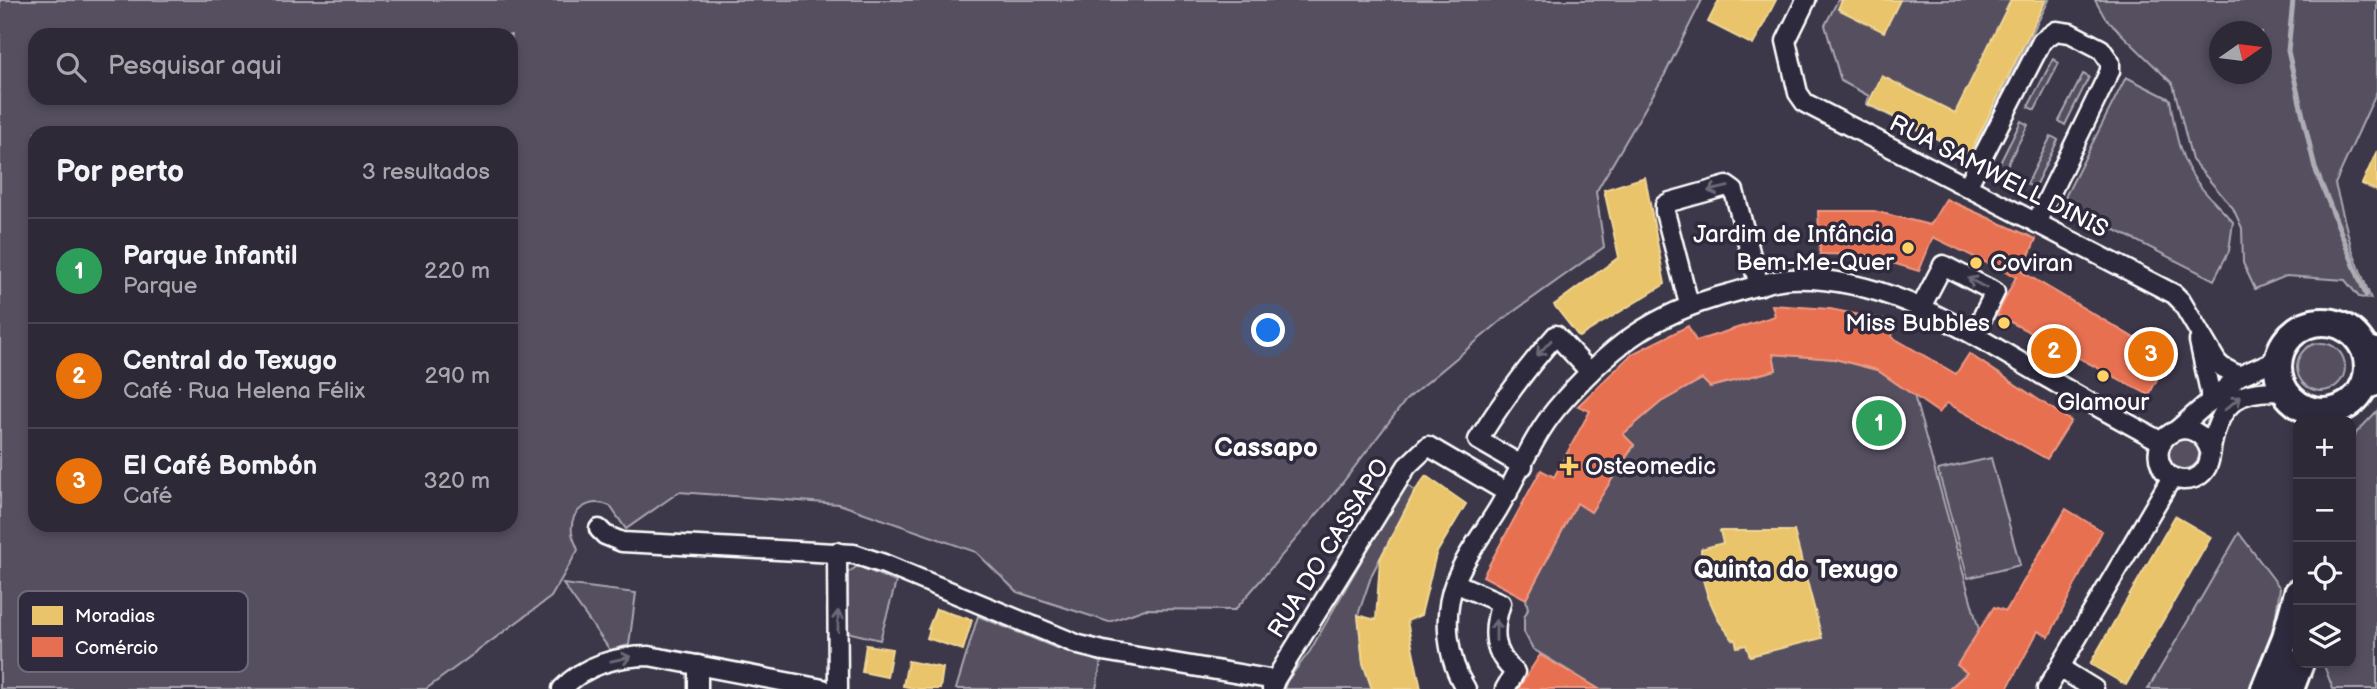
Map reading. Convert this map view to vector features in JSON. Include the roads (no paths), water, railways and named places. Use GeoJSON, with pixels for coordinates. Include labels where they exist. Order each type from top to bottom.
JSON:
{"type":"FeatureCollection","features":[{"type":"Feature","properties":{"kind":"street","name":"RUA SAMWELL DINIS"},"geometry":{"type":"LineString","coordinates":[[1806,0],[1786,41],[1801,98],[1811,106],[2178,297],[2222,367],[2239,376]]}},
{"type":"Feature","properties":{"kind":"street"},"geometry":{"type":"LineString","coordinates":[[1967,187],[2042,41],[2056,32],[2070,33],[2102,50],[2110,62],[2110,71],[2036,223]]}},
{"type":"Feature","properties":{"kind":"street"},"geometry":{"type":"LineString","coordinates":[[1689,304],[1665,205],[1727,186],[1734,191],[1759,286]]}},
{"type":"Feature","properties":{"kind":"street"},"geometry":{"type":"LineString","coordinates":[[1921,307],[1943,265],[1995,292],[1974,334]]}},
{"type":"Feature","properties":{"kind":"street"},"geometry":{"type":"LineString","coordinates":[[1466,689],[1451,655],[1448,615],[1455,583],[1554,411],[1616,347],[1646,326],[1689,304],[1792,279],[1869,287],[1921,307],[1974,334],[2162,442]]}},
{"type":"Feature","properties":{"kind":"street"},"geometry":{"type":"LineString","coordinates":[[2278,359],[2239,376],[2168,435],[2159,450],[2161,466],[2172,477],[2185,481],[2199,476],[2208,465],[2218,419],[2238,398],[2260,391],[2297,406],[2315,411],[2333,411],[2357,400],[2367,374],[2368,345],[2347,328],[2330,322],[2313,323],[2297,330],[2284,342],[2278,359],[2279,377],[2297,406]]}},
{"type":"Feature","properties":{"kind":"street"},"geometry":{"type":"LineString","coordinates":[[2197,330],[2210,402]]}},
{"type":"Feature","properties":{"kind":"street"},"geometry":{"type":"LineString","coordinates":[[1523,466],[1478,440],[1504,397],[1528,365],[1556,335],[1590,372]]}},
{"type":"Feature","properties":{"kind":"street"},"geometry":{"type":"LineString","coordinates":[[2176,430],[2198,433],[2204,438],[2210,451]]}},
{"type":"Feature","properties":{"kind":"street","name":"RUA DO CASSAPO"},"geometry":{"type":"LineString","coordinates":[[1273,684],[1407,466],[1428,446],[1508,493]]}},
{"type":"Feature","properties":{"kind":"street"},"geometry":{"type":"LineString","coordinates":[[2047,689],[2172,477]]}},
{"type":"Feature","properties":{"kind":"street"},"geometry":{"type":"LineString","coordinates":[[599,529],[605,535],[622,542],[855,554],[1079,645],[1273,684]]}},
{"type":"Feature","properties":{"kind":"street"},"geometry":{"type":"LineString","coordinates":[[837,552],[838,689]]}},
{"type":"Feature","properties":{"kind":"street"},"geometry":{"type":"LineString","coordinates":[[1455,583],[1501,603],[1495,621],[1494,636],[1505,663],[1515,672],[1505,689]]}},
{"type":"Feature","properties":{"kind":"street"},"geometry":{"type":"LineString","coordinates":[[2265,689],[2286,637],[2295,605]]}},
{"type":"Feature","properties":{"kind":"street"},"geometry":{"type":"LineString","coordinates":[[562,689],[581,673],[621,658],[649,656],[823,689]]}},
{"type":"Feature","properties":{"kind":"street"},"geometry":{"type":"LineString","coordinates":[[698,665],[698,689]]}},
{"type":"Feature","properties":{"kind":"street"},"geometry":{"type":"LineString","coordinates":[[2060,668],[2094,689]]}},
{"type":"Feature","properties":{"kind":"street"},"geometry":{"type":"LineString","coordinates":[[2290,689],[2298,668]]}},
{"type":"Feature","properties":{"kind":"waterway"},"geometry":{"type":"LineString","coordinates":[[2293,0],[2288,51],[2315,168],[2366,295]]}},
{"type":"Feature","properties":{"kind":"place","name":"Jardim de Infância Bem-Me-Quer"},"geometry":{"type":"Point","coordinates":[1908,248]}},
{"type":"Feature","properties":{"kind":"place","name":"Coviran"},"geometry":{"type":"Point","coordinates":[1976,263]}},
{"type":"Feature","properties":{"kind":"place","name":"Miss Bubbles"},"geometry":{"type":"Point","coordinates":[2004,323]}},
{"type":"Feature","properties":{"kind":"place","name":"Central do Texugo"},"geometry":{"type":"Point","coordinates":[2054,351]}},
{"type":"Feature","properties":{"kind":"place","name":"El Café Bombón"},"geometry":{"type":"Point","coordinates":[2151,354]}},
{"type":"Feature","properties":{"kind":"place","name":"Glamour"},"geometry":{"type":"Point","coordinates":[2103,376]}},
{"type":"Feature","properties":{"kind":"place","name":"Parque Infantil"},"geometry":{"type":"Point","coordinates":[1879,423]}},
{"type":"Feature","properties":{"kind":"place","name":"Osteomedic"},"geometry":{"type":"Point","coordinates":[1569,466]}},
{"type":"Feature","properties":{"kind":"district","name":"Cassapo"},"geometry":{"type":"Point","coordinates":[1266,447]}},
{"type":"Feature","properties":{"kind":"district","name":"Quinta do Texugo"},"geometry":{"type":"Point","coordinates":[1796,569]}}]}
